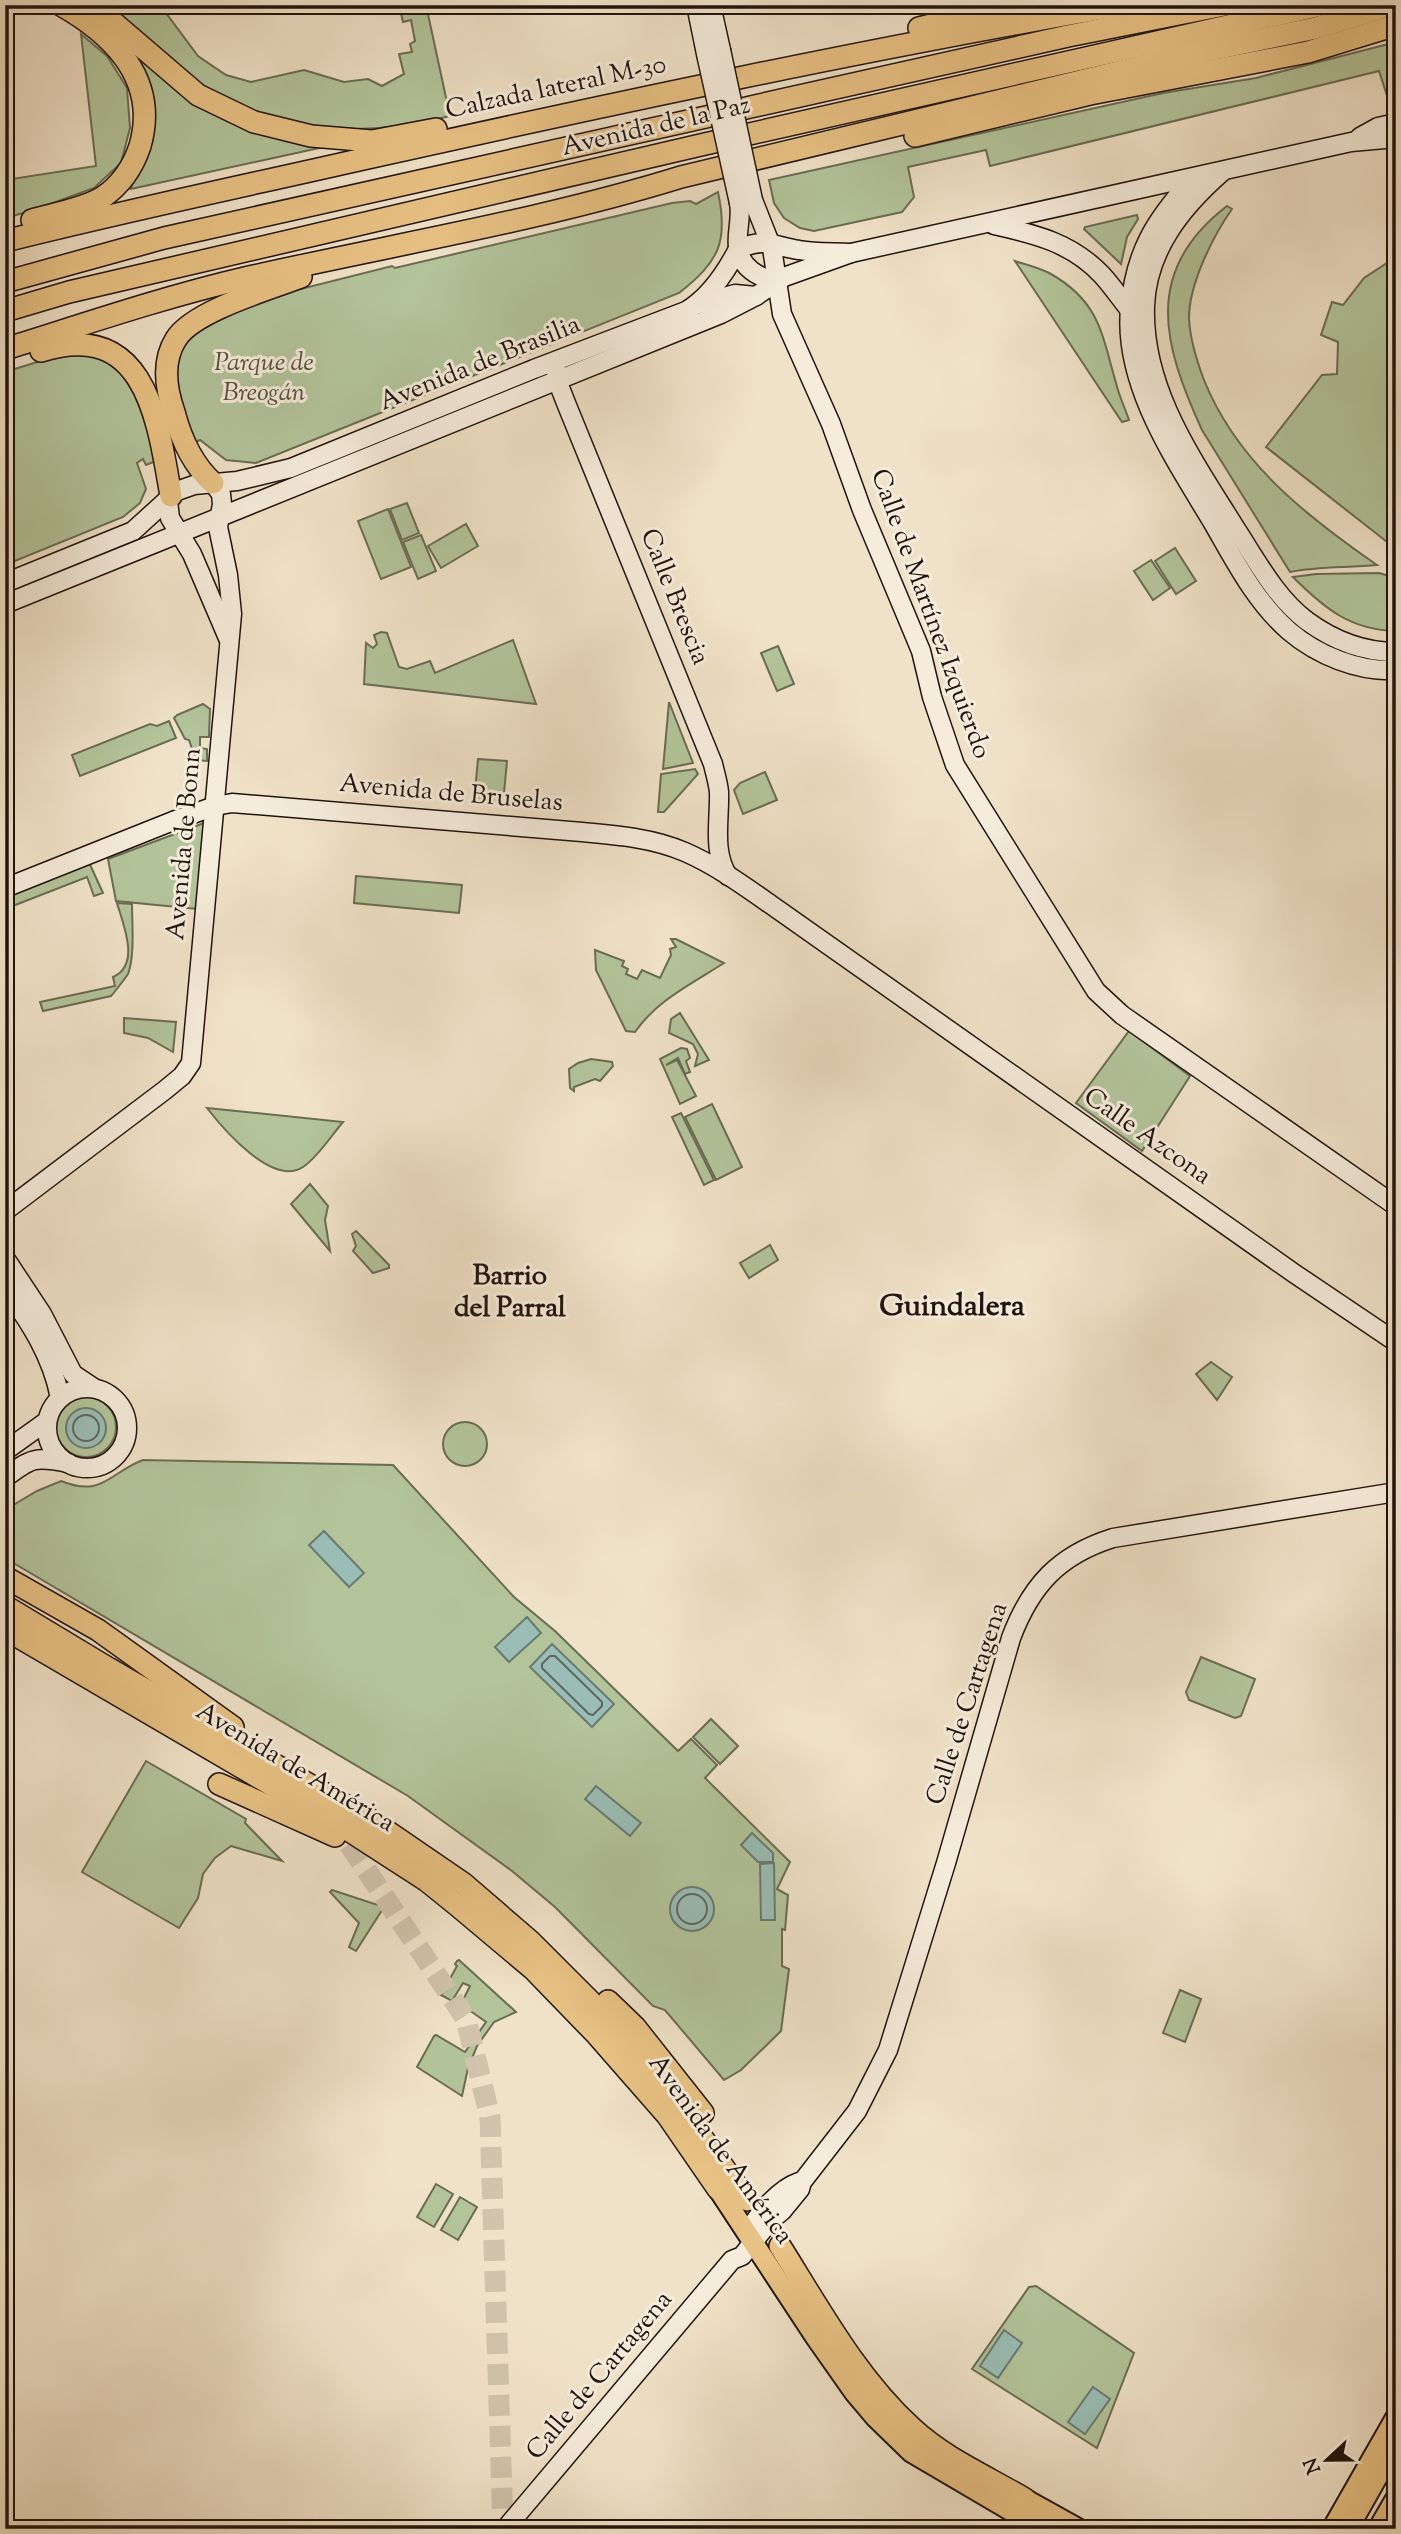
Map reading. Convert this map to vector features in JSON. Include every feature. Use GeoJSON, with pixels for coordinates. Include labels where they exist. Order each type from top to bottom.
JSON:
{"type":"FeatureCollection","features":[{"type":"Feature","properties":{"kind":"highway"},"geometry":{"type":"LineString","coordinates":[[5,231],[100,199],[116,188],[129,172],[145,129],[141,84],[130,65],[117,48],[89,22],[61,5]]}},
{"type":"Feature","properties":{"kind":"highway"},"geometry":{"type":"LineString","coordinates":[[93,5],[198,95],[254,122],[311,135],[372,141],[577,104],[632,99]]}},
{"type":"Feature","properties":{"kind":"highway"},"geometry":{"type":"LineString","coordinates":[[793,66],[864,41],[1013,5]]}},
{"type":"Feature","properties":{"kind":"highway","name":"Calzada lateral M-30"},"geometry":{"type":"LineString","coordinates":[[5,241],[132,210],[632,99],[1121,5]]}},
{"type":"Feature","properties":{"kind":"highway","name":"Avenida de la Paz"},"geometry":{"type":"LineString","coordinates":[[5,282],[164,238],[1042,42],[1223,5]]}},
{"type":"Feature","properties":{"kind":"highway","name":"Avenida de la Paz"},"geometry":{"type":"LineString","coordinates":[[5,311],[69,292],[1321,5]]}},
{"type":"Feature","properties":{"kind":"highway"},"geometry":{"type":"LineString","coordinates":[[608,199],[681,177],[1316,28],[1381,8]]}},
{"type":"Feature","properties":{"kind":"highway"},"geometry":{"type":"LineString","coordinates":[[5,349],[182,294],[608,199],[684,187],[968,125],[1090,94],[1308,52],[1396,25]]}},
{"type":"Feature","properties":{"kind":"highway"},"geometry":{"type":"LineString","coordinates":[[857,136],[888,121],[1001,91],[1149,45]]}},
{"type":"Feature","properties":{"kind":"highway"},"geometry":{"type":"LineString","coordinates":[[5,338],[263,247]]}},
{"type":"Feature","properties":{"kind":"highway"},"geometry":{"type":"LineString","coordinates":[[212,483],[202,473],[184,442],[167,389],[167,370],[176,338],[185,329],[222,306],[374,251]]}},
{"type":"Feature","properties":{"kind":"highway"},"geometry":{"type":"LineString","coordinates":[[5,362],[52,347],[80,344],[99,347],[120,358],[138,378],[150,403],[164,447],[169,498]]}},
{"type":"Feature","properties":{"kind":"highway"},"geometry":{"type":"LineString","coordinates":[[5,1577],[98,1630],[338,1801]]}},
{"type":"Feature","properties":{"kind":"highway"},"geometry":{"type":"LineString","coordinates":[[5,1591],[115,1657]]}},
{"type":"Feature","properties":{"kind":"highway","name":"Avenida de América"},"geometry":{"type":"LineString","coordinates":[[5,1606],[338,1801],[410,1845],[464,1884],[530,1941],[608,2020],[751,2193],[680,2082],[635,2027],[574,1969],[530,1941]]}},
{"type":"Feature","properties":{"kind":"highway","name":"Avenida de América"},"geometry":{"type":"LineString","coordinates":[[5,1629],[342,1826],[427,1881],[533,1969],[597,2035],[667,2115],[718,2189]]}},
{"type":"Feature","properties":{"kind":"highway"},"geometry":{"type":"LineString","coordinates":[[219,1784],[323,1830],[427,1881]]}},
{"type":"Feature","properties":{"kind":"highway"},"geometry":{"type":"LineString","coordinates":[[779,2246],[856,2364],[911,2428],[1025,2499]]}},
{"type":"Feature","properties":{"kind":"main road","name":"Avenida de América"},"geometry":{"type":"LineString","coordinates":[[718,2189],[855,2392],[899,2441],[922,2458],[1042,2529]]}},
{"type":"Feature","properties":{"kind":"main road"},"geometry":{"type":"LineString","coordinates":[[1332,2529],[1396,2417]]}},
{"type":"Feature","properties":{"kind":"main road"},"geometry":{"type":"LineString","coordinates":[[1348,2529],[1396,2444]]}},
{"type":"Feature","properties":{"kind":"main road"},"geometry":{"type":"LineString","coordinates":[[1362,2529],[1396,2468]]}},
{"type":"Feature","properties":{"kind":"main road"},"geometry":{"type":"LineString","coordinates":[[1378,2529],[1396,2498]]}},
{"type":"Feature","properties":{"kind":"main road"},"geometry":{"type":"LineString","coordinates":[[1025,2499],[1079,2529]]}},
{"type":"Feature","properties":{"kind":"street"},"geometry":{"type":"LineString","coordinates":[[696,5],[714,52]]}},
{"type":"Feature","properties":{"kind":"street"},"geometry":{"type":"LineString","coordinates":[[711,5],[714,52],[746,202],[738,248],[753,272],[763,278],[777,280]]}},
{"type":"Feature","properties":{"kind":"street"},"geometry":{"type":"LineString","coordinates":[[1351,142],[1378,127],[1396,122]]}},
{"type":"Feature","properties":{"kind":"street"},"geometry":{"type":"LineString","coordinates":[[738,248],[753,243],[770,242],[795,250],[851,253],[1351,142],[1396,138]]}},
{"type":"Feature","properties":{"kind":"street"},"geometry":{"type":"LineString","coordinates":[[1225,170],[1187,206],[1167,234],[1148,279],[1145,307],[1147,340],[1156,380],[1177,430],[1270,582],[1305,620],[1327,634],[1365,650],[1396,652]]}},
{"type":"Feature","properties":{"kind":"street"},"geometry":{"type":"LineString","coordinates":[[1192,178],[1157,221],[1140,253],[1129,310],[1133,352],[1154,419],[1170,453],[1258,598],[1290,632],[1309,646],[1358,666],[1396,670]]}},
{"type":"Feature","properties":{"kind":"street","name":"Calle de Martínez Izquierdo"},"geometry":{"type":"LineString","coordinates":[[746,202],[770,242],[782,314],[831,424],[862,510],[921,651],[932,697],[956,765],[1096,991],[1105,1002],[1156,1039],[1396,1206]]}},
{"type":"Feature","properties":{"kind":"street"},"geometry":{"type":"LineString","coordinates":[[987,224],[1037,234],[1063,245],[1097,270],[1129,310],[1147,340]]}},
{"type":"Feature","properties":{"kind":"street","name":"Avenida de Brasilia"},"geometry":{"type":"LineString","coordinates":[[212,483],[237,481],[291,468],[534,369],[663,321],[697,305],[725,272],[738,248]]}},
{"type":"Feature","properties":{"kind":"street","name":"Avenida de Brasilia"},"geometry":{"type":"LineString","coordinates":[[218,518],[721,314],[756,296],[777,280],[851,253]]}},
{"type":"Feature","properties":{"kind":"street"},"geometry":{"type":"LineString","coordinates":[[697,305],[725,295],[744,293],[756,296]]}},
{"type":"Feature","properties":{"kind":"street"},"geometry":{"type":"LineString","coordinates":[[557,380],[555,370],[578,353]]}},
{"type":"Feature","properties":{"kind":"street","name":"Calle Brescia"},"geometry":{"type":"LineString","coordinates":[[557,380],[713,764],[719,794],[719,849],[728,876]]}},
{"type":"Feature","properties":{"kind":"street"},"geometry":{"type":"LineString","coordinates":[[5,583],[133,531],[177,491],[212,483],[221,499],[222,508],[218,518],[5,604]]}},
{"type":"Feature","properties":{"kind":"street"},"geometry":{"type":"LineString","coordinates":[[169,498],[169,513],[180,534]]}},
{"type":"Feature","properties":{"kind":"street","name":"Avenida de Bonn"},"geometry":{"type":"LineString","coordinates":[[5,1211],[165,1090],[188,1069],[194,1049],[229,645],[231,606],[218,518]]}},
{"type":"Feature","properties":{"kind":"street","name":"Avenida de Bonn"},"geometry":{"type":"LineString","coordinates":[[180,534],[192,554],[229,645]]}},
{"type":"Feature","properties":{"kind":"street","name":"Avenida de Bruselas"},"geometry":{"type":"LineString","coordinates":[[5,888],[215,806],[253,804],[633,838],[685,852],[728,876],[870,973]]}},
{"type":"Feature","properties":{"kind":"street","name":"Calle Azcona"},"geometry":{"type":"LineString","coordinates":[[870,973],[1295,1274],[1396,1342]]}},
{"type":"Feature","properties":{"kind":"street"},"geometry":{"type":"LineString","coordinates":[[5,1258],[42,1314],[74,1374],[115,1399],[123,1410],[127,1431],[124,1443],[113,1458],[101,1465],[87,1468],[38,1458],[29,1460],[5,1478]]}},
{"type":"Feature","properties":{"kind":"street"},"geometry":{"type":"LineString","coordinates":[[5,1288],[42,1345],[53,1370],[60,1398]]}},
{"type":"Feature","properties":{"kind":"street"},"geometry":{"type":"LineString","coordinates":[[68,1463],[57,1454],[51,1444],[47,1421],[51,1409],[60,1398],[81,1388],[94,1388]]}},
{"type":"Feature","properties":{"kind":"street"},"geometry":{"type":"LineString","coordinates":[[5,1451],[47,1421]]}},
{"type":"Feature","properties":{"kind":"street","name":"Calle de Cartagena"},"geometry":{"type":"LineString","coordinates":[[505,2529],[736,2258],[742,2256],[751,2236],[800,2189],[802,2182],[858,2111],[888,2050],[1012,1638],[1026,1602],[1041,1581],[1083,1548],[1113,1538],[1396,1492]]}},
{"type":"Feature","properties":{"kind":"green space"},"geometry":{"type":"Polygon","coordinates":[[[109,5],[160,5],[198,56],[226,75],[251,82],[304,70],[344,82],[368,79],[382,86],[404,74],[399,54],[412,52],[410,44],[415,41],[411,20],[403,22],[399,5],[426,5],[450,116],[415,124],[345,129],[279,119],[215,93],[185,73],[109,5]]]}},
{"type":"Feature","properties":{"kind":"green space"},"geometry":{"type":"Polygon","coordinates":[[[81,34],[107,56],[127,88],[130,128],[121,163],[94,188],[5,218],[5,180],[96,166],[81,34]]]}},
{"type":"Feature","properties":{"kind":"green space"},"geometry":{"type":"Polygon","coordinates":[[[1396,42],[1396,103],[1390,105],[1379,71],[990,166],[986,150],[908,167],[914,197],[902,212],[814,231],[800,228],[784,218],[774,203],[769,180],[1163,93],[1256,78],[1396,42]]]}},
{"type":"Feature","properties":{"kind":"green space"},"geometry":{"type":"Polygon","coordinates":[[[133,53],[179,93],[324,147],[131,189],[151,93],[147,77],[133,53]]]}},
{"type":"Feature","properties":{"kind":"green space","name":"Parque de Breogán"},"geometry":{"type":"Polygon","coordinates":[[[718,192],[722,225],[717,250],[703,271],[679,293],[256,463],[226,460],[200,440],[196,442],[184,420],[172,360],[189,334],[233,306],[392,266],[395,268],[672,203],[690,201],[696,204],[718,192]]]}},
{"type":"Feature","properties":{"kind":"green space"},"geometry":{"type":"Polygon","coordinates":[[[1227,206],[1232,209],[1203,261],[1190,305],[1191,334],[1204,380],[1235,437],[1276,485],[1325,527],[1377,565],[1290,572],[1202,430],[1188,399],[1170,339],[1168,310],[1171,283],[1182,256],[1200,231],[1227,206]]]}},
{"type":"Feature","properties":{"kind":"green space"},"geometry":{"type":"Polygon","coordinates":[[[1137,215],[1138,219],[1127,237],[1121,264],[1084,229],[1085,227],[1137,215]]]}},
{"type":"Feature","properties":{"kind":"green space"},"geometry":{"type":"Polygon","coordinates":[[[1396,257],[1396,549],[1266,447],[1322,375],[1337,374],[1338,342],[1321,335],[1332,302],[1343,305],[1364,278],[1396,257]]]}},
{"type":"Feature","properties":{"kind":"green space"},"geometry":{"type":"Polygon","coordinates":[[[1015,261],[1051,274],[1080,296],[1089,308],[1102,335],[1129,420],[1122,422],[1015,261]]]}},
{"type":"Feature","properties":{"kind":"green space"},"geometry":{"type":"Polygon","coordinates":[[[63,354],[91,355],[119,370],[137,398],[156,461],[146,465],[143,459],[137,463],[146,489],[140,503],[123,517],[5,565],[5,372],[63,354]]]}},
{"type":"Feature","properties":{"kind":"green space"},"geometry":{"type":"Polygon","coordinates":[[[407,503],[419,533],[402,540],[390,509],[407,503]]]}},
{"type":"Feature","properties":{"kind":"green space"},"geometry":{"type":"Polygon","coordinates":[[[388,509],[411,567],[381,579],[358,521],[388,509]]]}},
{"type":"Feature","properties":{"kind":"green space"},"geometry":{"type":"Polygon","coordinates":[[[466,524],[478,546],[441,568],[428,546],[466,524]]]}},
{"type":"Feature","properties":{"kind":"green space"},"geometry":{"type":"Polygon","coordinates":[[[421,535],[436,571],[418,579],[403,542],[421,535]]]}},
{"type":"Feature","properties":{"kind":"green space"},"geometry":{"type":"Polygon","coordinates":[[[1175,548],[1196,581],[1176,594],[1155,561],[1175,548]]]}},
{"type":"Feature","properties":{"kind":"green space"},"geometry":{"type":"Polygon","coordinates":[[[1151,560],[1170,588],[1153,600],[1134,571],[1151,560]]]}},
{"type":"Feature","properties":{"kind":"green space"},"geometry":{"type":"Polygon","coordinates":[[[1379,573],[1396,578],[1396,631],[1365,627],[1351,622],[1327,607],[1293,577],[1316,574],[1379,573]]]}},
{"type":"Feature","properties":{"kind":"green space"},"geometry":{"type":"Polygon","coordinates":[[[387,633],[399,667],[407,669],[430,661],[435,673],[513,640],[536,704],[364,684],[366,643],[373,648],[377,644],[374,635],[387,633]]]}},
{"type":"Feature","properties":{"kind":"green space"},"geometry":{"type":"Polygon","coordinates":[[[778,646],[794,684],[777,691],[761,653],[778,646]]]}},
{"type":"Feature","properties":{"kind":"green space"},"geometry":{"type":"Polygon","coordinates":[[[669,702],[693,763],[663,769],[669,702]]]}},
{"type":"Feature","properties":{"kind":"green space"},"geometry":{"type":"Polygon","coordinates":[[[203,704],[210,709],[209,737],[200,737],[200,748],[207,749],[207,761],[196,760],[189,740],[185,739],[174,718],[203,704]]]}},
{"type":"Feature","properties":{"kind":"green space"},"geometry":{"type":"Polygon","coordinates":[[[169,721],[176,738],[80,776],[72,755],[150,724],[157,726],[169,721]]]}},
{"type":"Feature","properties":{"kind":"green space"},"geometry":{"type":"Polygon","coordinates":[[[478,759],[507,761],[503,804],[474,802],[478,759]]]}},
{"type":"Feature","properties":{"kind":"green space"},"geometry":{"type":"Polygon","coordinates":[[[695,769],[698,774],[664,812],[658,812],[661,774],[695,769]]]}},
{"type":"Feature","properties":{"kind":"green space"},"geometry":{"type":"Polygon","coordinates":[[[765,772],[777,800],[743,814],[734,790],[740,783],[765,772]]]}},
{"type":"Feature","properties":{"kind":"green space"},"geometry":{"type":"Polygon","coordinates":[[[204,823],[197,909],[116,901],[108,859],[204,823]]]}},
{"type":"Feature","properties":{"kind":"green space"},"geometry":{"type":"Polygon","coordinates":[[[87,858],[103,893],[94,896],[87,877],[5,909],[5,891],[87,858]]]}},
{"type":"Feature","properties":{"kind":"green space"},"geometry":{"type":"Polygon","coordinates":[[[356,876],[462,885],[459,913],[354,903],[356,876]]]}},
{"type":"Feature","properties":{"kind":"green space"},"geometry":{"type":"Polygon","coordinates":[[[117,903],[132,904],[132,949],[128,974],[111,996],[43,1011],[40,1002],[115,986],[113,977],[121,971],[128,954],[126,932],[117,903]]]}},
{"type":"Feature","properties":{"kind":"green space"},"geometry":{"type":"Polygon","coordinates":[[[671,939],[724,963],[665,1001],[635,1032],[626,1031],[596,970],[595,950],[624,961],[622,966],[628,969],[626,974],[637,979],[642,970],[660,978],[671,955],[670,949],[676,947],[671,939]]]}},
{"type":"Feature","properties":{"kind":"green space"},"geometry":{"type":"Polygon","coordinates":[[[680,1013],[709,1060],[695,1066],[698,1054],[693,1044],[669,1033],[671,1019],[680,1013]]]}},
{"type":"Feature","properties":{"kind":"green space"},"geometry":{"type":"Polygon","coordinates":[[[124,1018],[176,1022],[173,1052],[148,1038],[124,1033],[124,1018]]]}},
{"type":"Feature","properties":{"kind":"green space"},"geometry":{"type":"Polygon","coordinates":[[[1129,1031],[1190,1076],[1142,1151],[1076,1103],[1129,1031]]]}},
{"type":"Feature","properties":{"kind":"green space"},"geometry":{"type":"Polygon","coordinates":[[[681,1048],[687,1049],[690,1058],[686,1061],[690,1072],[685,1074],[678,1058],[666,1065],[677,1060],[696,1096],[680,1104],[660,1059],[681,1048]]]}},
{"type":"Feature","properties":{"kind":"green space"},"geometry":{"type":"Polygon","coordinates":[[[591,1059],[612,1062],[613,1066],[600,1081],[595,1079],[574,1087],[574,1091],[570,1088],[569,1069],[591,1059]]]}},
{"type":"Feature","properties":{"kind":"green space"},"geometry":{"type":"Polygon","coordinates":[[[712,1104],[742,1167],[716,1180],[685,1117],[712,1104]]]}},
{"type":"Feature","properties":{"kind":"green space"},"geometry":{"type":"Polygon","coordinates":[[[207,1108],[343,1122],[314,1158],[303,1167],[291,1171],[264,1163],[250,1153],[207,1108]]]}},
{"type":"Feature","properties":{"kind":"green space"},"geometry":{"type":"Polygon","coordinates":[[[681,1113],[714,1180],[704,1185],[672,1117],[681,1113]]]}},
{"type":"Feature","properties":{"kind":"green space"},"geometry":{"type":"Polygon","coordinates":[[[310,1184],[328,1206],[325,1220],[330,1251],[291,1204],[310,1184]]]}},
{"type":"Feature","properties":{"kind":"green space"},"geometry":{"type":"Polygon","coordinates":[[[356,1231],[389,1268],[373,1273],[353,1251],[356,1246],[352,1234],[356,1231]]]}},
{"type":"Feature","properties":{"kind":"green space"},"geometry":{"type":"Polygon","coordinates":[[[770,1245],[778,1260],[749,1278],[740,1263],[770,1245]]]}},
{"type":"Feature","properties":{"kind":"green space"},"geometry":{"type":"Polygon","coordinates":[[[1211,1362],[1232,1377],[1217,1400],[1196,1374],[1211,1362]]]}},
{"type":"Feature","properties":{"kind":"green space"},"geometry":{"type":"Polygon","coordinates":[[[86,1397],[107,1406],[116,1427],[107,1448],[86,1457],[65,1448],[56,1427],[65,1406],[86,1397]]]}},
{"type":"Feature","properties":{"kind":"green space"},"geometry":{"type":"Polygon","coordinates":[[[465,1422],[474,1423],[481,1428],[486,1435],[486,1453],[481,1460],[474,1465],[465,1466],[456,1465],[449,1460],[444,1453],[443,1444],[444,1435],[449,1428],[456,1423],[465,1422]]]}},
{"type":"Feature","properties":{"kind":"green space"},"geometry":{"type":"Polygon","coordinates":[[[143,1460],[393,1465],[514,1597],[555,1631],[678,1751],[691,1739],[717,1765],[705,1778],[790,1862],[777,1889],[788,1895],[785,1930],[782,1929],[782,1966],[789,1969],[781,2031],[741,2070],[724,2080],[665,2010],[653,2006],[555,1907],[512,1871],[408,1796],[5,1558],[5,1510],[37,1491],[61,1481],[87,1487],[97,1485],[143,1460]]]}},
{"type":"Feature","properties":{"kind":"green space"},"geometry":{"type":"Polygon","coordinates":[[[1201,1657],[1255,1679],[1241,1716],[1235,1718],[1189,1700],[1186,1692],[1201,1657]]]}},
{"type":"Feature","properties":{"kind":"green space"},"geometry":{"type":"Polygon","coordinates":[[[711,1719],[738,1746],[720,1764],[693,1737],[711,1719]]]}},
{"type":"Feature","properties":{"kind":"green space"},"geometry":{"type":"Polygon","coordinates":[[[146,1761],[246,1819],[245,1823],[282,1861],[231,1846],[215,1858],[203,1874],[198,1898],[179,1928],[82,1872],[146,1761]]]}},
{"type":"Feature","properties":{"kind":"green space"},"geometry":{"type":"Polygon","coordinates":[[[332,1890],[384,1907],[356,1951],[349,1947],[359,1923],[330,1892],[332,1890]]]}},
{"type":"Feature","properties":{"kind":"green space"},"geometry":{"type":"Polygon","coordinates":[[[459,1960],[516,2012],[494,2022],[477,2046],[468,2068],[462,2096],[417,2067],[434,2036],[465,2052],[486,2022],[460,2006],[470,1986],[463,1983],[452,2001],[441,1995],[459,1960]]]}},
{"type":"Feature","properties":{"kind":"green space"},"geometry":{"type":"Polygon","coordinates":[[[1180,1990],[1201,1999],[1185,2042],[1163,2033],[1180,1990]]]}},
{"type":"Feature","properties":{"kind":"green space"},"geometry":{"type":"Polygon","coordinates":[[[436,2184],[453,2194],[434,2227],[417,2217],[436,2184]]]}},
{"type":"Feature","properties":{"kind":"green space"},"geometry":{"type":"Polygon","coordinates":[[[460,2197],[477,2207],[458,2240],[441,2230],[460,2197]]]}},
{"type":"Feature","properties":{"kind":"green space"},"geometry":{"type":"Polygon","coordinates":[[[1036,2286],[1134,2353],[1097,2448],[972,2369],[1029,2287],[1036,2286]]]}},
{"type":"Feature","properties":{"kind":"water"},"geometry":{"type":"Polygon","coordinates":[[[86,1408],[100,1414],[106,1428],[100,1442],[86,1448],[72,1442],[66,1428],[72,1414],[86,1408]]]}},
{"type":"Feature","properties":{"kind":"water"},"geometry":{"type":"Polygon","coordinates":[[[324,1531],[364,1573],[349,1587],[309,1545],[324,1531]]]}},
{"type":"Feature","properties":{"kind":"water"},"geometry":{"type":"Polygon","coordinates":[[[527,1617],[541,1633],[509,1662],[495,1647],[527,1617]]]}},
{"type":"Feature","properties":{"kind":"water"},"geometry":{"type":"Polygon","coordinates":[[[552,1644],[614,1704],[592,1727],[530,1667],[552,1644]]]}},
{"type":"Feature","properties":{"kind":"water"},"geometry":{"type":"Polygon","coordinates":[[[596,1786],[641,1823],[630,1836],[585,1799],[596,1786]]]}},
{"type":"Feature","properties":{"kind":"water"},"geometry":{"type":"Polygon","coordinates":[[[752,1833],[773,1853],[773,1862],[758,1862],[741,1845],[752,1833]]]}},
{"type":"Feature","properties":{"kind":"water"},"geometry":{"type":"Polygon","coordinates":[[[774,1863],[775,1920],[761,1920],[760,1864],[774,1863]]]}},
{"type":"Feature","properties":{"kind":"water"},"geometry":{"type":"Polygon","coordinates":[[[692,1887],[707,1894],[714,1909],[707,1924],[692,1931],[677,1924],[670,1909],[677,1894],[692,1887]]]}},
{"type":"Feature","properties":{"kind":"water"},"geometry":{"type":"Polygon","coordinates":[[[1004,2330],[1022,2343],[998,2378],[980,2366],[1004,2330]]]}},
{"type":"Feature","properties":{"kind":"water"},"geometry":{"type":"Polygon","coordinates":[[[1093,2387],[1110,2399],[1085,2434],[1068,2422],[1093,2387]]]}},
{"type":"Feature","properties":{"kind":"tunnel"},"geometry":{"type":"LineString","coordinates":[[115,1657],[165,1690]]}},
{"type":"Feature","properties":{"kind":"tunnel"},"geometry":{"type":"LineString","coordinates":[[329,1821],[343,1835],[466,2019],[490,2117],[503,2529]]}},
{"type":"Feature","properties":{"kind":"district","name":"Barrio del Parral"},"geometry":{"type":"Point","coordinates":[510,1293]}},
{"type":"Feature","properties":{"kind":"district","name":"Guindalera"},"geometry":{"type":"Point","coordinates":[952,1307]}}]}
